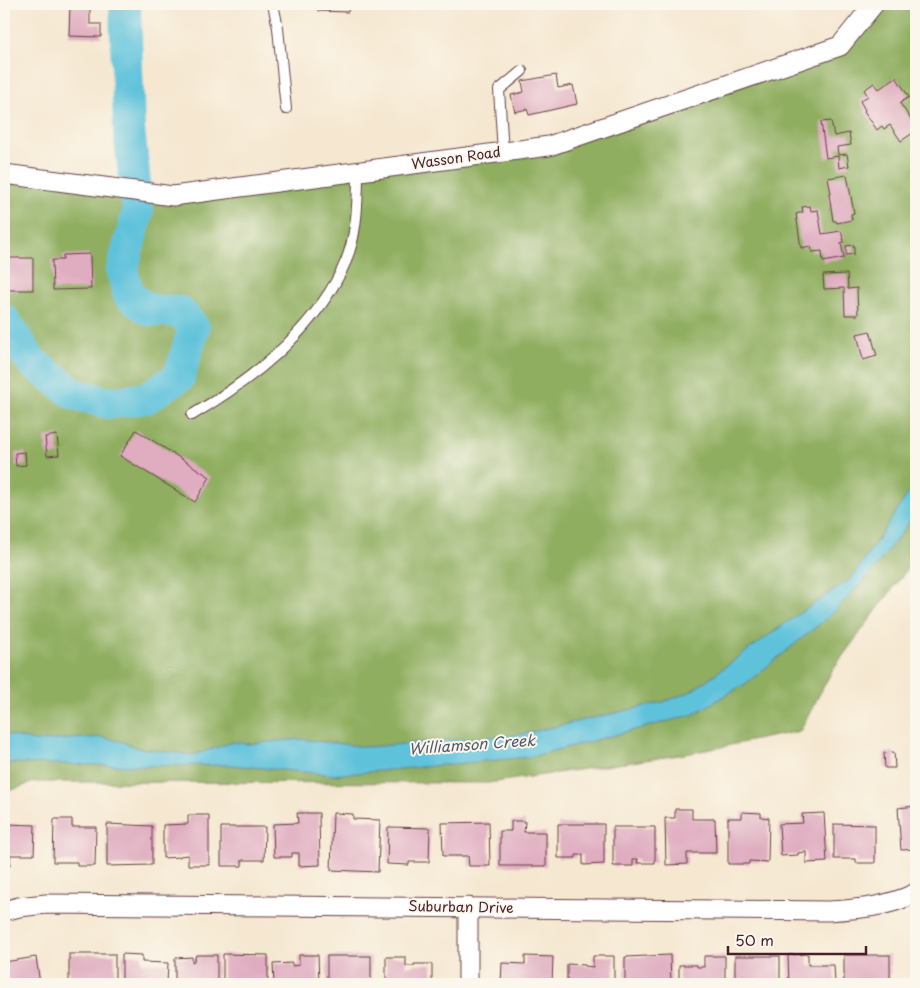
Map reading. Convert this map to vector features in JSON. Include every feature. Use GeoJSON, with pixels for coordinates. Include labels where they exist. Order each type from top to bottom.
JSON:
{"type":"FeatureCollection","features":[{"type":"Feature","properties":{"kind":"street","name":"Wasson Road"},"geometry":{"type":"LineString","coordinates":[[4,174],[173,196],[549,146],[840,46],[874,4]]}},
{"type":"Feature","properties":{"kind":"street","name":"Suburban Drive"},"geometry":{"type":"LineString","coordinates":[[4,911],[46,904],[828,911],[873,908],[901,900],[916,893]]}},
{"type":"Feature","properties":{"kind":"street"},"geometry":{"type":"LineString","coordinates":[[468,907],[468,984]]}},
{"type":"Feature","properties":{"kind":"lane"},"geometry":{"type":"LineString","coordinates":[[273,4],[278,28],[286,108]]}},
{"type":"Feature","properties":{"kind":"lane"},"geometry":{"type":"LineString","coordinates":[[503,152],[499,90],[522,71]]}},
{"type":"Feature","properties":{"kind":"lane"},"geometry":{"type":"LineString","coordinates":[[192,415],[225,396],[272,360],[298,333],[326,297],[342,271],[352,240],[358,212],[358,171]]}},
{"type":"Feature","properties":{"kind":"green space"},"geometry":{"type":"Polygon","coordinates":[[[874,4],[916,4],[916,557],[833,669],[800,731],[686,754],[489,783],[34,782],[4,793],[4,174],[173,196],[549,146],[840,46],[874,4]]]}},
{"type":"Feature","properties":{"kind":"water","name":"Williamson Creek"},"geometry":{"type":"Polygon","coordinates":[[[916,482],[916,513],[873,571],[832,614],[748,682],[692,715],[530,757],[334,775],[230,765],[145,766],[4,763],[4,734],[35,741],[102,737],[138,748],[193,755],[233,742],[247,744],[300,739],[367,747],[523,734],[663,702],[690,692],[797,615],[851,579],[916,482]]]}},
{"type":"Feature","properties":{"kind":"building"},"geometry":{"type":"Polygon","coordinates":[[[70,4],[90,4],[90,24],[101,24],[101,37],[69,36],[70,4]]]}},
{"type":"Feature","properties":{"kind":"building"},"geometry":{"type":"Polygon","coordinates":[[[318,4],[349,4],[348,12],[318,11],[318,4]]]}},
{"type":"Feature","properties":{"kind":"building"},"geometry":{"type":"Polygon","coordinates":[[[556,75],[558,88],[573,85],[577,104],[529,115],[527,109],[515,112],[511,95],[524,92],[522,81],[556,75]]]}},
{"type":"Feature","properties":{"kind":"building"},"geometry":{"type":"Polygon","coordinates":[[[896,77],[909,97],[900,103],[916,127],[916,131],[901,141],[890,125],[884,129],[882,126],[877,130],[864,111],[860,101],[868,96],[864,90],[874,83],[879,89],[896,77]]]}},
{"type":"Feature","properties":{"kind":"building"},"geometry":{"type":"Polygon","coordinates":[[[831,121],[834,136],[849,133],[851,145],[837,147],[838,155],[847,154],[849,166],[839,168],[838,156],[826,158],[821,122],[831,121]]]}},
{"type":"Feature","properties":{"kind":"building"},"geometry":{"type":"Polygon","coordinates":[[[847,175],[854,213],[851,214],[852,220],[837,223],[833,221],[828,178],[847,175]]]}},
{"type":"Feature","properties":{"kind":"building"},"geometry":{"type":"Polygon","coordinates":[[[810,206],[811,211],[818,210],[822,234],[841,231],[844,242],[841,243],[844,258],[823,262],[822,251],[812,252],[811,246],[801,248],[796,214],[803,212],[802,207],[810,206]]]}},
{"type":"Feature","properties":{"kind":"building"},"geometry":{"type":"Polygon","coordinates":[[[854,245],[854,254],[846,255],[846,246],[854,245]]]}},
{"type":"Feature","properties":{"kind":"building"},"geometry":{"type":"Polygon","coordinates":[[[90,254],[91,289],[53,290],[52,260],[63,260],[63,255],[90,254]]]}},
{"type":"Feature","properties":{"kind":"building"},"geometry":{"type":"Polygon","coordinates":[[[4,258],[33,258],[33,290],[4,290],[4,258]]]}},
{"type":"Feature","properties":{"kind":"building"},"geometry":{"type":"Polygon","coordinates":[[[847,274],[848,289],[857,288],[858,315],[845,315],[844,288],[824,289],[823,275],[847,274]]]}},
{"type":"Feature","properties":{"kind":"building"},"geometry":{"type":"Polygon","coordinates":[[[870,331],[877,356],[863,360],[857,334],[870,331]]]}},
{"type":"Feature","properties":{"kind":"building"},"geometry":{"type":"Polygon","coordinates":[[[136,430],[210,477],[195,502],[120,456],[136,430]]]}},
{"type":"Feature","properties":{"kind":"building"},"geometry":{"type":"Polygon","coordinates":[[[57,435],[59,455],[47,456],[45,437],[57,435]]]}},
{"type":"Feature","properties":{"kind":"building"},"geometry":{"type":"Polygon","coordinates":[[[25,452],[26,465],[16,466],[15,453],[25,452]]]}},
{"type":"Feature","properties":{"kind":"building"},"geometry":{"type":"Polygon","coordinates":[[[894,752],[895,768],[885,768],[884,753],[894,752]]]}},
{"type":"Feature","properties":{"kind":"building"},"geometry":{"type":"Polygon","coordinates":[[[916,806],[916,849],[901,850],[898,808],[916,806]]]}},
{"type":"Feature","properties":{"kind":"building"},"geometry":{"type":"Polygon","coordinates":[[[675,809],[692,809],[692,819],[715,819],[716,853],[687,853],[687,864],[666,865],[665,818],[675,818],[675,809]]]}},
{"type":"Feature","properties":{"kind":"building"},"geometry":{"type":"Polygon","coordinates":[[[742,812],[761,813],[761,817],[769,818],[768,862],[749,861],[749,864],[728,864],[728,818],[742,818],[742,812]]]}},
{"type":"Feature","properties":{"kind":"building"},"geometry":{"type":"Polygon","coordinates":[[[297,813],[319,813],[320,865],[299,866],[299,853],[292,853],[292,857],[274,857],[273,824],[298,823],[297,813]]]}},
{"type":"Feature","properties":{"kind":"building"},"geometry":{"type":"Polygon","coordinates":[[[333,813],[353,814],[353,819],[380,820],[378,872],[331,870],[333,813]]]}},
{"type":"Feature","properties":{"kind":"building"},"geometry":{"type":"Polygon","coordinates":[[[824,813],[827,862],[806,863],[806,852],[798,853],[798,855],[781,856],[779,824],[803,823],[802,814],[824,813]]]}},
{"type":"Feature","properties":{"kind":"building"},"geometry":{"type":"Polygon","coordinates":[[[188,815],[209,815],[209,865],[188,865],[188,855],[163,858],[163,825],[188,824],[188,815]]]}},
{"type":"Feature","properties":{"kind":"building"},"geometry":{"type":"Polygon","coordinates":[[[4,817],[6,817],[6,824],[35,825],[34,855],[10,855],[10,866],[4,866],[4,817]]]}},
{"type":"Feature","properties":{"kind":"building"},"geometry":{"type":"Polygon","coordinates":[[[54,819],[72,819],[72,827],[96,827],[95,866],[77,866],[77,862],[53,862],[54,819]]]}},
{"type":"Feature","properties":{"kind":"building"},"geometry":{"type":"Polygon","coordinates":[[[511,821],[525,821],[524,832],[546,832],[546,866],[500,866],[500,831],[511,831],[511,821]]]}},
{"type":"Feature","properties":{"kind":"building"},"geometry":{"type":"Polygon","coordinates":[[[489,822],[490,866],[469,866],[468,856],[443,856],[442,823],[489,822]]]}},
{"type":"Feature","properties":{"kind":"building"},"geometry":{"type":"Polygon","coordinates":[[[107,824],[152,826],[152,865],[107,866],[107,824]]]}},
{"type":"Feature","properties":{"kind":"building"},"geometry":{"type":"Polygon","coordinates":[[[558,824],[604,824],[604,864],[583,865],[583,855],[576,855],[576,858],[558,858],[558,824]]]}},
{"type":"Feature","properties":{"kind":"building"},"geometry":{"type":"Polygon","coordinates":[[[834,824],[875,825],[875,863],[856,863],[856,859],[834,859],[834,824]]]}},
{"type":"Feature","properties":{"kind":"building"},"geometry":{"type":"Polygon","coordinates":[[[221,827],[265,827],[264,860],[242,860],[242,866],[221,866],[221,827]]]}},
{"type":"Feature","properties":{"kind":"building"},"geometry":{"type":"Polygon","coordinates":[[[388,827],[430,828],[429,862],[409,862],[409,865],[387,864],[388,827]]]}},
{"type":"Feature","properties":{"kind":"building"},"geometry":{"type":"Polygon","coordinates":[[[613,827],[655,827],[655,863],[637,863],[638,859],[633,859],[633,866],[613,866],[613,827]]]}},
{"type":"Feature","properties":{"kind":"building"},"geometry":{"type":"Polygon","coordinates":[[[69,954],[115,954],[115,984],[69,984],[69,954]]]}},
{"type":"Feature","properties":{"kind":"building"},"geometry":{"type":"Polygon","coordinates":[[[122,954],[142,955],[142,962],[168,963],[167,984],[122,984],[122,954]]]}},
{"type":"Feature","properties":{"kind":"building"},"geometry":{"type":"Polygon","coordinates":[[[223,954],[268,955],[268,984],[223,984],[223,954]]]}},
{"type":"Feature","properties":{"kind":"building"},"geometry":{"type":"Polygon","coordinates":[[[808,954],[808,965],[834,965],[835,984],[789,984],[788,955],[808,954]]]}},
{"type":"Feature","properties":{"kind":"building"},"geometry":{"type":"Polygon","coordinates":[[[196,955],[217,955],[217,984],[175,984],[175,958],[192,957],[192,962],[196,955]]]}},
{"type":"Feature","properties":{"kind":"building"},"geometry":{"type":"Polygon","coordinates":[[[299,955],[318,955],[319,984],[274,984],[273,964],[292,963],[292,966],[299,965],[299,955]]]}},
{"type":"Feature","properties":{"kind":"building"},"geometry":{"type":"Polygon","coordinates":[[[670,955],[671,984],[625,984],[625,957],[670,955]]]}},
{"type":"Feature","properties":{"kind":"building"},"geometry":{"type":"Polygon","coordinates":[[[844,955],[890,955],[890,984],[844,984],[844,955]]]}},
{"type":"Feature","properties":{"kind":"building"},"geometry":{"type":"Polygon","coordinates":[[[327,956],[371,956],[371,984],[327,984],[327,956]]]}},
{"type":"Feature","properties":{"kind":"building"},"geometry":{"type":"Polygon","coordinates":[[[525,956],[553,957],[552,984],[501,984],[502,963],[525,964],[525,956]]]}},
{"type":"Feature","properties":{"kind":"building"},"geometry":{"type":"Polygon","coordinates":[[[593,956],[614,956],[614,984],[567,984],[567,964],[593,967],[593,956]]]}},
{"type":"Feature","properties":{"kind":"building"},"geometry":{"type":"Polygon","coordinates":[[[704,956],[725,956],[725,984],[679,984],[679,965],[704,967],[704,956]]]}},
{"type":"Feature","properties":{"kind":"building"},"geometry":{"type":"Polygon","coordinates":[[[735,956],[780,956],[780,984],[735,984],[735,956]]]}},
{"type":"Feature","properties":{"kind":"building"},"geometry":{"type":"Polygon","coordinates":[[[36,957],[40,984],[8,984],[4,962],[36,957]]]}},
{"type":"Feature","properties":{"kind":"building"},"geometry":{"type":"Polygon","coordinates":[[[386,957],[406,957],[406,966],[432,964],[432,984],[386,984],[386,957]]]}},
{"type":"Feature","properties":{"kind":"waterway"},"geometry":{"type":"LineString","coordinates":[[4,320],[32,362],[74,394],[109,403],[146,398],[179,377],[194,328],[180,312],[148,310],[129,295],[122,271],[138,211],[129,129],[125,4]]}}]}
